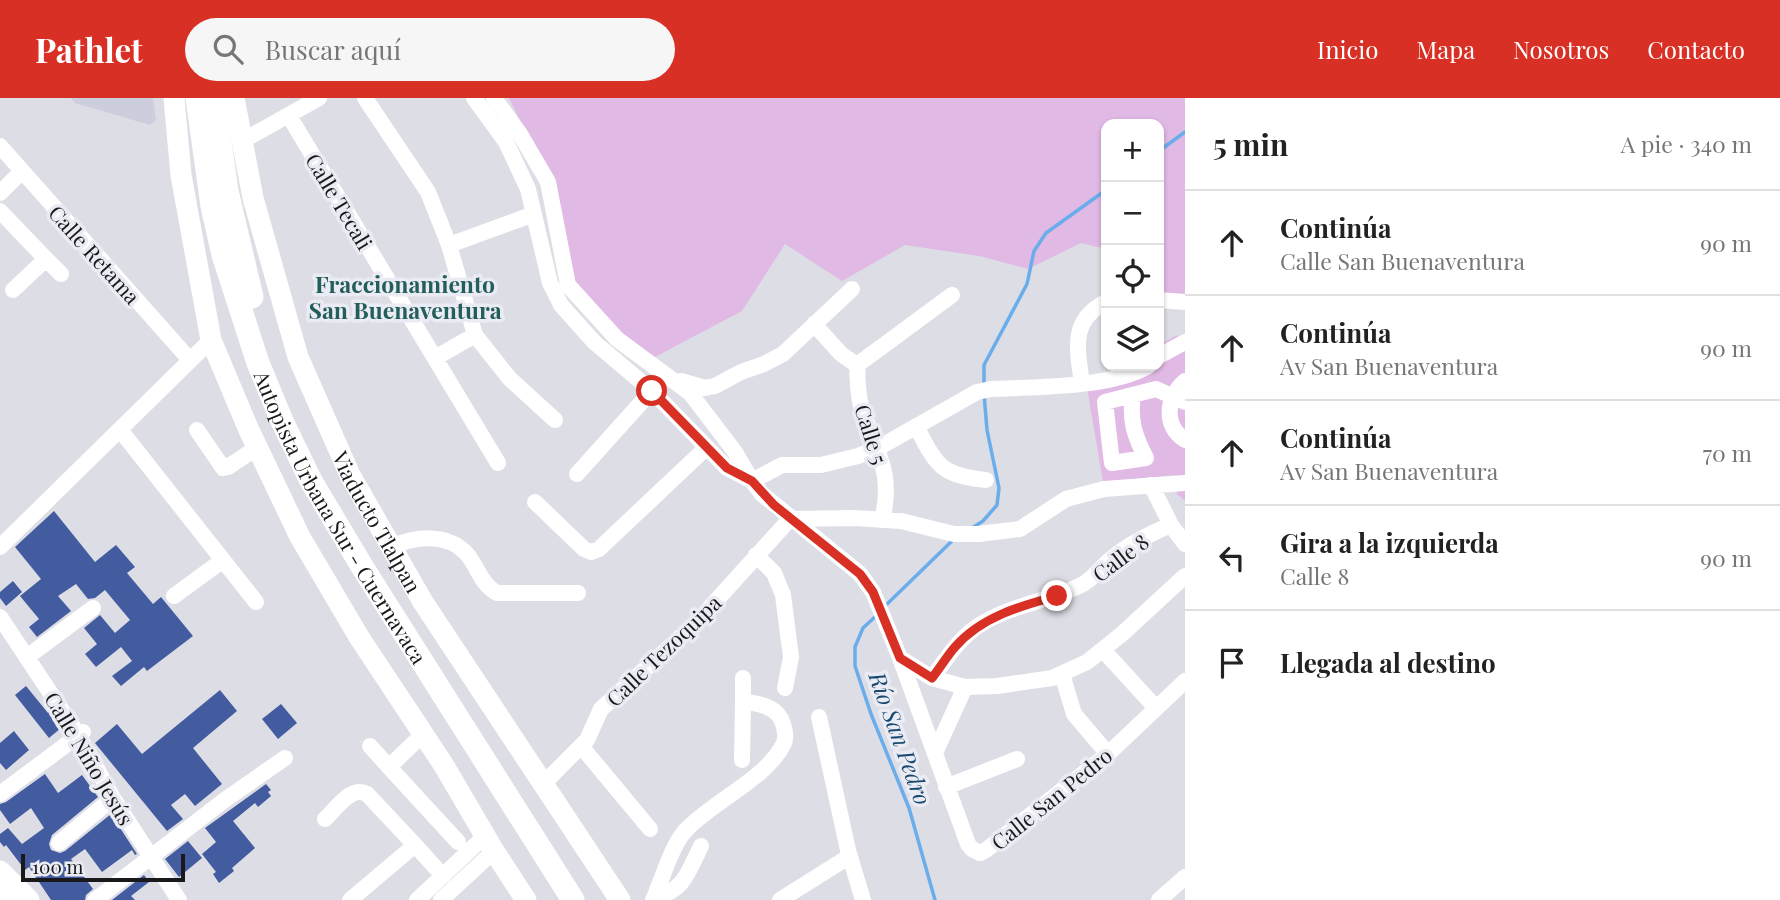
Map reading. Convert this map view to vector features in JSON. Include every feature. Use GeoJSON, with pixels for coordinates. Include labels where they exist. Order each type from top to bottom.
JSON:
{"type":"FeatureCollection","features":[{"type":"Feature","properties":{"kind":"highway","name":"Viaducto Tlalpan"},"geometry":{"type":"LineString","coordinates":[[197,98],[221,256],[251,357],[277,417],[344,548],[576,900]]}},
{"type":"Feature","properties":{"kind":"highway","name":"Viaducto Tlalpan"},"geometry":{"type":"LineString","coordinates":[[212,98],[227,191],[253,304],[306,441],[358,535],[576,900]]}},
{"type":"Feature","properties":{"kind":"main road"},"geometry":{"type":"LineString","coordinates":[[174,98],[181,175],[211,340],[300,537],[359,637],[443,764],[526,900]]}},
{"type":"Feature","properties":{"kind":"main road","name":"Viaducto Tlalpan"},"geometry":{"type":"LineString","coordinates":[[234,98],[271,265],[298,357],[350,475],[423,602],[620,900]]}},
{"type":"Feature","properties":{"kind":"main road"},"geometry":{"type":"LineString","coordinates":[[0,871],[29,900]]}},
{"type":"Feature","properties":{"kind":"main road"},"geometry":{"type":"LineString","coordinates":[[0,896],[4,900]]}},
{"type":"Feature","properties":{"kind":"street"},"geometry":{"type":"LineString","coordinates":[[242,141],[319,98]]}},
{"type":"Feature","properties":{"kind":"street"},"geometry":{"type":"LineString","coordinates":[[365,98],[428,192],[449,245],[475,335],[510,379],[555,420]]}},
{"type":"Feature","properties":{"kind":"street"},"geometry":{"type":"LineString","coordinates":[[474,98],[506,142],[528,189],[550,283],[561,305],[594,342],[652,391],[727,468],[757,487]]}},
{"type":"Feature","properties":{"kind":"street"},"geometry":{"type":"LineString","coordinates":[[495,98],[548,182],[568,285],[617,339],[690,393],[757,487]]}},
{"type":"Feature","properties":{"kind":"street","name":"Calle Tecali"},"geometry":{"type":"LineString","coordinates":[[289,116],[498,463]]}},
{"type":"Feature","properties":{"kind":"street","name":"Calle Retama"},"geometry":{"type":"LineString","coordinates":[[0,146],[190,360]]}},
{"type":"Feature","properties":{"kind":"street"},"geometry":{"type":"LineString","coordinates":[[0,194],[21,172]]}},
{"type":"Feature","properties":{"kind":"street"},"geometry":{"type":"LineString","coordinates":[[0,211],[61,274]]}},
{"type":"Feature","properties":{"kind":"street"},"geometry":{"type":"LineString","coordinates":[[449,245],[534,214]]}},
{"type":"Feature","properties":{"kind":"street"},"geometry":{"type":"LineString","coordinates":[[13,290],[46,259]]}},
{"type":"Feature","properties":{"kind":"street"},"geometry":{"type":"LineString","coordinates":[[665,375],[705,388],[715,386],[783,354],[852,289]]}},
{"type":"Feature","properties":{"kind":"street"},"geometry":{"type":"LineString","coordinates":[[814,324],[841,354],[857,365],[952,295]]}},
{"type":"Feature","properties":{"kind":"street"},"geometry":{"type":"LineString","coordinates":[[1164,300],[1185,302]]}},
{"type":"Feature","properties":{"kind":"street"},"geometry":{"type":"LineString","coordinates":[[1083,383],[1077,354],[1078,331],[1094,308],[1101,304]]}},
{"type":"Feature","properties":{"kind":"street"},"geometry":{"type":"LineString","coordinates":[[435,358],[475,335]]}},
{"type":"Feature","properties":{"kind":"street"},"geometry":{"type":"LineString","coordinates":[[0,547],[211,340]]}},
{"type":"Feature","properties":{"kind":"street"},"geometry":{"type":"LineString","coordinates":[[1164,353],[1185,342]]}},
{"type":"Feature","properties":{"kind":"street","name":"Calle 5"},"geometry":{"type":"LineString","coordinates":[[857,365],[860,406],[878,448],[887,482],[887,501],[882,520]]}},
{"type":"Feature","properties":{"kind":"street"},"geometry":{"type":"LineString","coordinates":[[757,487],[782,465],[821,465],[878,448],[984,391],[1083,383],[1137,371]]}},
{"type":"Feature","properties":{"kind":"street"},"geometry":{"type":"LineString","coordinates":[[577,474],[665,375]]}},
{"type":"Feature","properties":{"kind":"street"},"geometry":{"type":"LineString","coordinates":[[1185,382],[1179,399],[1169,407],[1174,429],[1185,440]]}},
{"type":"Feature","properties":{"kind":"street"},"geometry":{"type":"LineString","coordinates":[[1133,396],[1156,389],[1179,399]]}},
{"type":"Feature","properties":{"kind":"street"},"geometry":{"type":"LineString","coordinates":[[916,426],[933,459],[945,471],[986,480]]}},
{"type":"Feature","properties":{"kind":"street"},"geometry":{"type":"LineString","coordinates":[[197,430],[223,468],[258,447]]}},
{"type":"Feature","properties":{"kind":"street"},"geometry":{"type":"LineString","coordinates":[[121,431],[256,602]]}},
{"type":"Feature","properties":{"kind":"street"},"geometry":{"type":"LineString","coordinates":[[535,502],[584,549],[591,552],[599,549],[707,447]]}},
{"type":"Feature","properties":{"kind":"street"},"geometry":{"type":"LineString","coordinates":[[790,519],[882,520],[954,534],[979,534],[1020,529],[1066,499],[1104,489],[1183,484]]}},
{"type":"Feature","properties":{"kind":"street"},"geometry":{"type":"LineString","coordinates":[[1151,485],[1171,525],[1185,544]]}},
{"type":"Feature","properties":{"kind":"street","name":"Calle San Pedro"},"geometry":{"type":"LineString","coordinates":[[757,487],[790,519],[860,574],[873,592],[968,844],[980,853],[1108,754],[1185,681]]}},
{"type":"Feature","properties":{"kind":"street","name":"Calle Tezoquipa"},"geometry":{"type":"LineString","coordinates":[[542,785],[587,740],[601,709],[695,624],[790,519]]}},
{"type":"Feature","properties":{"kind":"street","name":"Calle 8"},"geometry":{"type":"LineString","coordinates":[[932,678],[955,646],[982,623],[1086,583],[1110,559],[1141,537],[1171,525]]}},
{"type":"Feature","properties":{"kind":"street"},"geometry":{"type":"LineString","coordinates":[[391,547],[403,541],[422,538],[450,542],[466,553],[487,587],[497,593],[578,593]]}},
{"type":"Feature","properties":{"kind":"street"},"geometry":{"type":"LineString","coordinates":[[757,555],[774,573],[783,595],[791,657],[785,688]]}},
{"type":"Feature","properties":{"kind":"street"},"geometry":{"type":"LineString","coordinates":[[174,596],[223,560]]}},
{"type":"Feature","properties":{"kind":"street"},"geometry":{"type":"LineString","coordinates":[[900,658],[932,678],[965,687],[997,686],[1062,674],[1087,662],[1103,650],[1185,576]]}},
{"type":"Feature","properties":{"kind":"street"},"geometry":{"type":"LineString","coordinates":[[27,657],[93,608]]}},
{"type":"Feature","properties":{"kind":"street","name":"Calle Niño Jesús"},"geometry":{"type":"LineString","coordinates":[[0,617],[79,731],[113,798],[179,900]]}},
{"type":"Feature","properties":{"kind":"street"},"geometry":{"type":"LineString","coordinates":[[1103,650],[1156,708]]}},
{"type":"Feature","properties":{"kind":"street"},"geometry":{"type":"LineString","coordinates":[[1062,674],[1074,714],[1108,754]]}},
{"type":"Feature","properties":{"kind":"street"},"geometry":{"type":"LineString","coordinates":[[743,678],[743,760]]}},
{"type":"Feature","properties":{"kind":"street"},"geometry":{"type":"LineString","coordinates":[[935,753],[965,687]]}},
{"type":"Feature","properties":{"kind":"street"},"geometry":{"type":"LineString","coordinates":[[654,899],[684,833],[711,808],[732,795],[769,764],[784,744],[785,730],[775,711],[758,703],[743,702]]}},
{"type":"Feature","properties":{"kind":"street"},"geometry":{"type":"LineString","coordinates":[[819,717],[849,856],[863,900]]}},
{"type":"Feature","properties":{"kind":"street"},"geometry":{"type":"LineString","coordinates":[[0,794],[79,731]]}},
{"type":"Feature","properties":{"kind":"street"},"geometry":{"type":"LineString","coordinates":[[389,767],[422,735]]}},
{"type":"Feature","properties":{"kind":"street"},"geometry":{"type":"LineString","coordinates":[[370,746],[458,842]]}},
{"type":"Feature","properties":{"kind":"street"},"geometry":{"type":"LineString","coordinates":[[581,746],[650,829]]}},
{"type":"Feature","properties":{"kind":"street"},"geometry":{"type":"LineString","coordinates":[[95,900],[285,758]]}},
{"type":"Feature","properties":{"kind":"street"},"geometry":{"type":"LineString","coordinates":[[946,787],[1017,759]]}},
{"type":"Feature","properties":{"kind":"street"},"geometry":{"type":"LineString","coordinates":[[325,819],[353,792],[367,793],[443,876]]}},
{"type":"Feature","properties":{"kind":"street"},"geometry":{"type":"LineString","coordinates":[[59,843],[113,798]]}},
{"type":"Feature","properties":{"kind":"street"},"geometry":{"type":"LineString","coordinates":[[417,900],[443,876],[490,844]]}},
{"type":"Feature","properties":{"kind":"street"},"geometry":{"type":"LineString","coordinates":[[441,900],[490,844]]}},
{"type":"Feature","properties":{"kind":"street"},"geometry":{"type":"LineString","coordinates":[[350,900],[415,845]]}},
{"type":"Feature","properties":{"kind":"street"},"geometry":{"type":"LineString","coordinates":[[654,899],[670,894],[682,885],[701,846]]}},
{"type":"Feature","properties":{"kind":"street"},"geometry":{"type":"LineString","coordinates":[[780,900],[849,856]]}},
{"type":"Feature","properties":{"kind":"street"},"geometry":{"type":"LineString","coordinates":[[1159,900],[1185,877]]}},
{"type":"Feature","properties":{"kind":"shaded area"},"geometry":{"type":"Polygon","coordinates":[[[71,98],[153,98],[156,120],[150,125],[75,103],[71,98]]]}},
{"type":"Feature","properties":{"kind":"shaded area"},"geometry":{"type":"Polygon","coordinates":[[[509,98],[1185,98],[1185,305],[1164,303],[1164,119],[1101,119],[1101,248],[1081,243],[1028,269],[979,256],[905,245],[842,281],[785,244],[742,311],[655,357],[619,334],[566,273],[536,154],[509,98]]]}},
{"type":"Feature","properties":{"kind":"shaded area"},"geometry":{"type":"Polygon","coordinates":[[[1185,335],[1185,501],[1177,494],[1175,475],[1103,482],[1087,388],[1122,371],[1164,371],[1164,342],[1175,336],[1185,335]]]}},
{"type":"Feature","properties":{"kind":"building"},"geometry":{"type":"Polygon","coordinates":[[[54,511],[95,562],[116,545],[135,567],[127,573],[153,604],[161,597],[193,636],[147,671],[144,667],[121,686],[112,676],[132,661],[121,647],[96,667],[85,654],[97,644],[84,628],[100,615],[115,633],[130,620],[105,590],[95,598],[88,599],[76,584],[58,596],[71,611],[37,637],[29,627],[39,619],[20,596],[41,579],[15,547],[54,511]]]}},
{"type":"Feature","properties":{"kind":"building"},"geometry":{"type":"Polygon","coordinates":[[[13,581],[22,592],[6,606],[0,598],[0,592],[13,581]]]}},
{"type":"Feature","properties":{"kind":"building"},"geometry":{"type":"Polygon","coordinates":[[[26,686],[48,713],[50,711],[61,728],[49,738],[15,695],[26,686]]]}},
{"type":"Feature","properties":{"kind":"building"},"geometry":{"type":"Polygon","coordinates":[[[220,690],[237,711],[193,748],[222,784],[195,806],[185,794],[171,805],[183,819],[167,831],[95,743],[117,724],[142,754],[220,690]]]}},
{"type":"Feature","properties":{"kind":"building"},"geometry":{"type":"Polygon","coordinates":[[[281,704],[297,723],[278,739],[262,719],[281,704]]]}},
{"type":"Feature","properties":{"kind":"building"},"geometry":{"type":"Polygon","coordinates":[[[14,731],[29,750],[6,770],[0,763],[0,743],[14,731]]]}},
{"type":"Feature","properties":{"kind":"building"},"geometry":{"type":"Polygon","coordinates":[[[45,774],[58,793],[82,775],[98,797],[52,835],[49,844],[51,850],[60,853],[65,851],[111,814],[137,854],[132,850],[102,872],[85,849],[71,859],[93,889],[86,895],[85,900],[51,900],[29,867],[25,870],[6,845],[4,847],[0,842],[0,834],[8,828],[22,844],[44,828],[31,808],[10,824],[0,810],[0,804],[45,774]]]}},
{"type":"Feature","properties":{"kind":"building"},"geometry":{"type":"Polygon","coordinates":[[[266,784],[271,790],[268,792],[271,796],[258,807],[255,803],[233,821],[255,848],[219,883],[213,874],[216,872],[202,854],[216,842],[205,828],[266,784]]]}},
{"type":"Feature","properties":{"kind":"building"},"geometry":{"type":"Polygon","coordinates":[[[188,841],[202,858],[179,877],[165,859],[188,841]]]}},
{"type":"Feature","properties":{"kind":"building"},"geometry":{"type":"Polygon","coordinates":[[[144,875],[149,882],[131,896],[135,900],[112,900],[144,875]]]}},
{"type":"Feature","properties":{"kind":"waterway","name":"Río San Pedro"},"geometry":{"type":"LineString","coordinates":[[1164,147],[1185,132]]}},
{"type":"Feature","properties":{"kind":"waterway","name":"Río San Pedro"},"geometry":{"type":"LineString","coordinates":[[984,386],[984,365],[1027,284],[1034,251],[1046,233],[1101,194]]}},
{"type":"Feature","properties":{"kind":"waterway","name":"Río San Pedro"},"geometry":{"type":"LineString","coordinates":[[972,528],[983,521],[997,505],[999,488],[987,430],[984,394]]}},
{"type":"Feature","properties":{"kind":"waterway","name":"Río San Pedro"},"geometry":{"type":"LineString","coordinates":[[884,607],[954,539]]}},
{"type":"Feature","properties":{"kind":"waterway","name":"Río San Pedro"},"geometry":{"type":"LineString","coordinates":[[877,615],[863,628],[855,647],[855,666],[871,714],[909,808],[935,900]]}},
{"type":"Feature","properties":{"kind":"district","name":"Fraccionamiento San Buenaventura"},"geometry":{"type":"Point","coordinates":[405,296]}},
{"type":"Feature","properties":{"kind":"route"},"geometry":{"type":"LineString","coordinates":[[652,391],[727,468],[752,481],[761,494],[790,519],[860,574],[873,592],[900,658],[932,678],[955,646],[982,623],[1027,604],[1057,596]]}}]}
